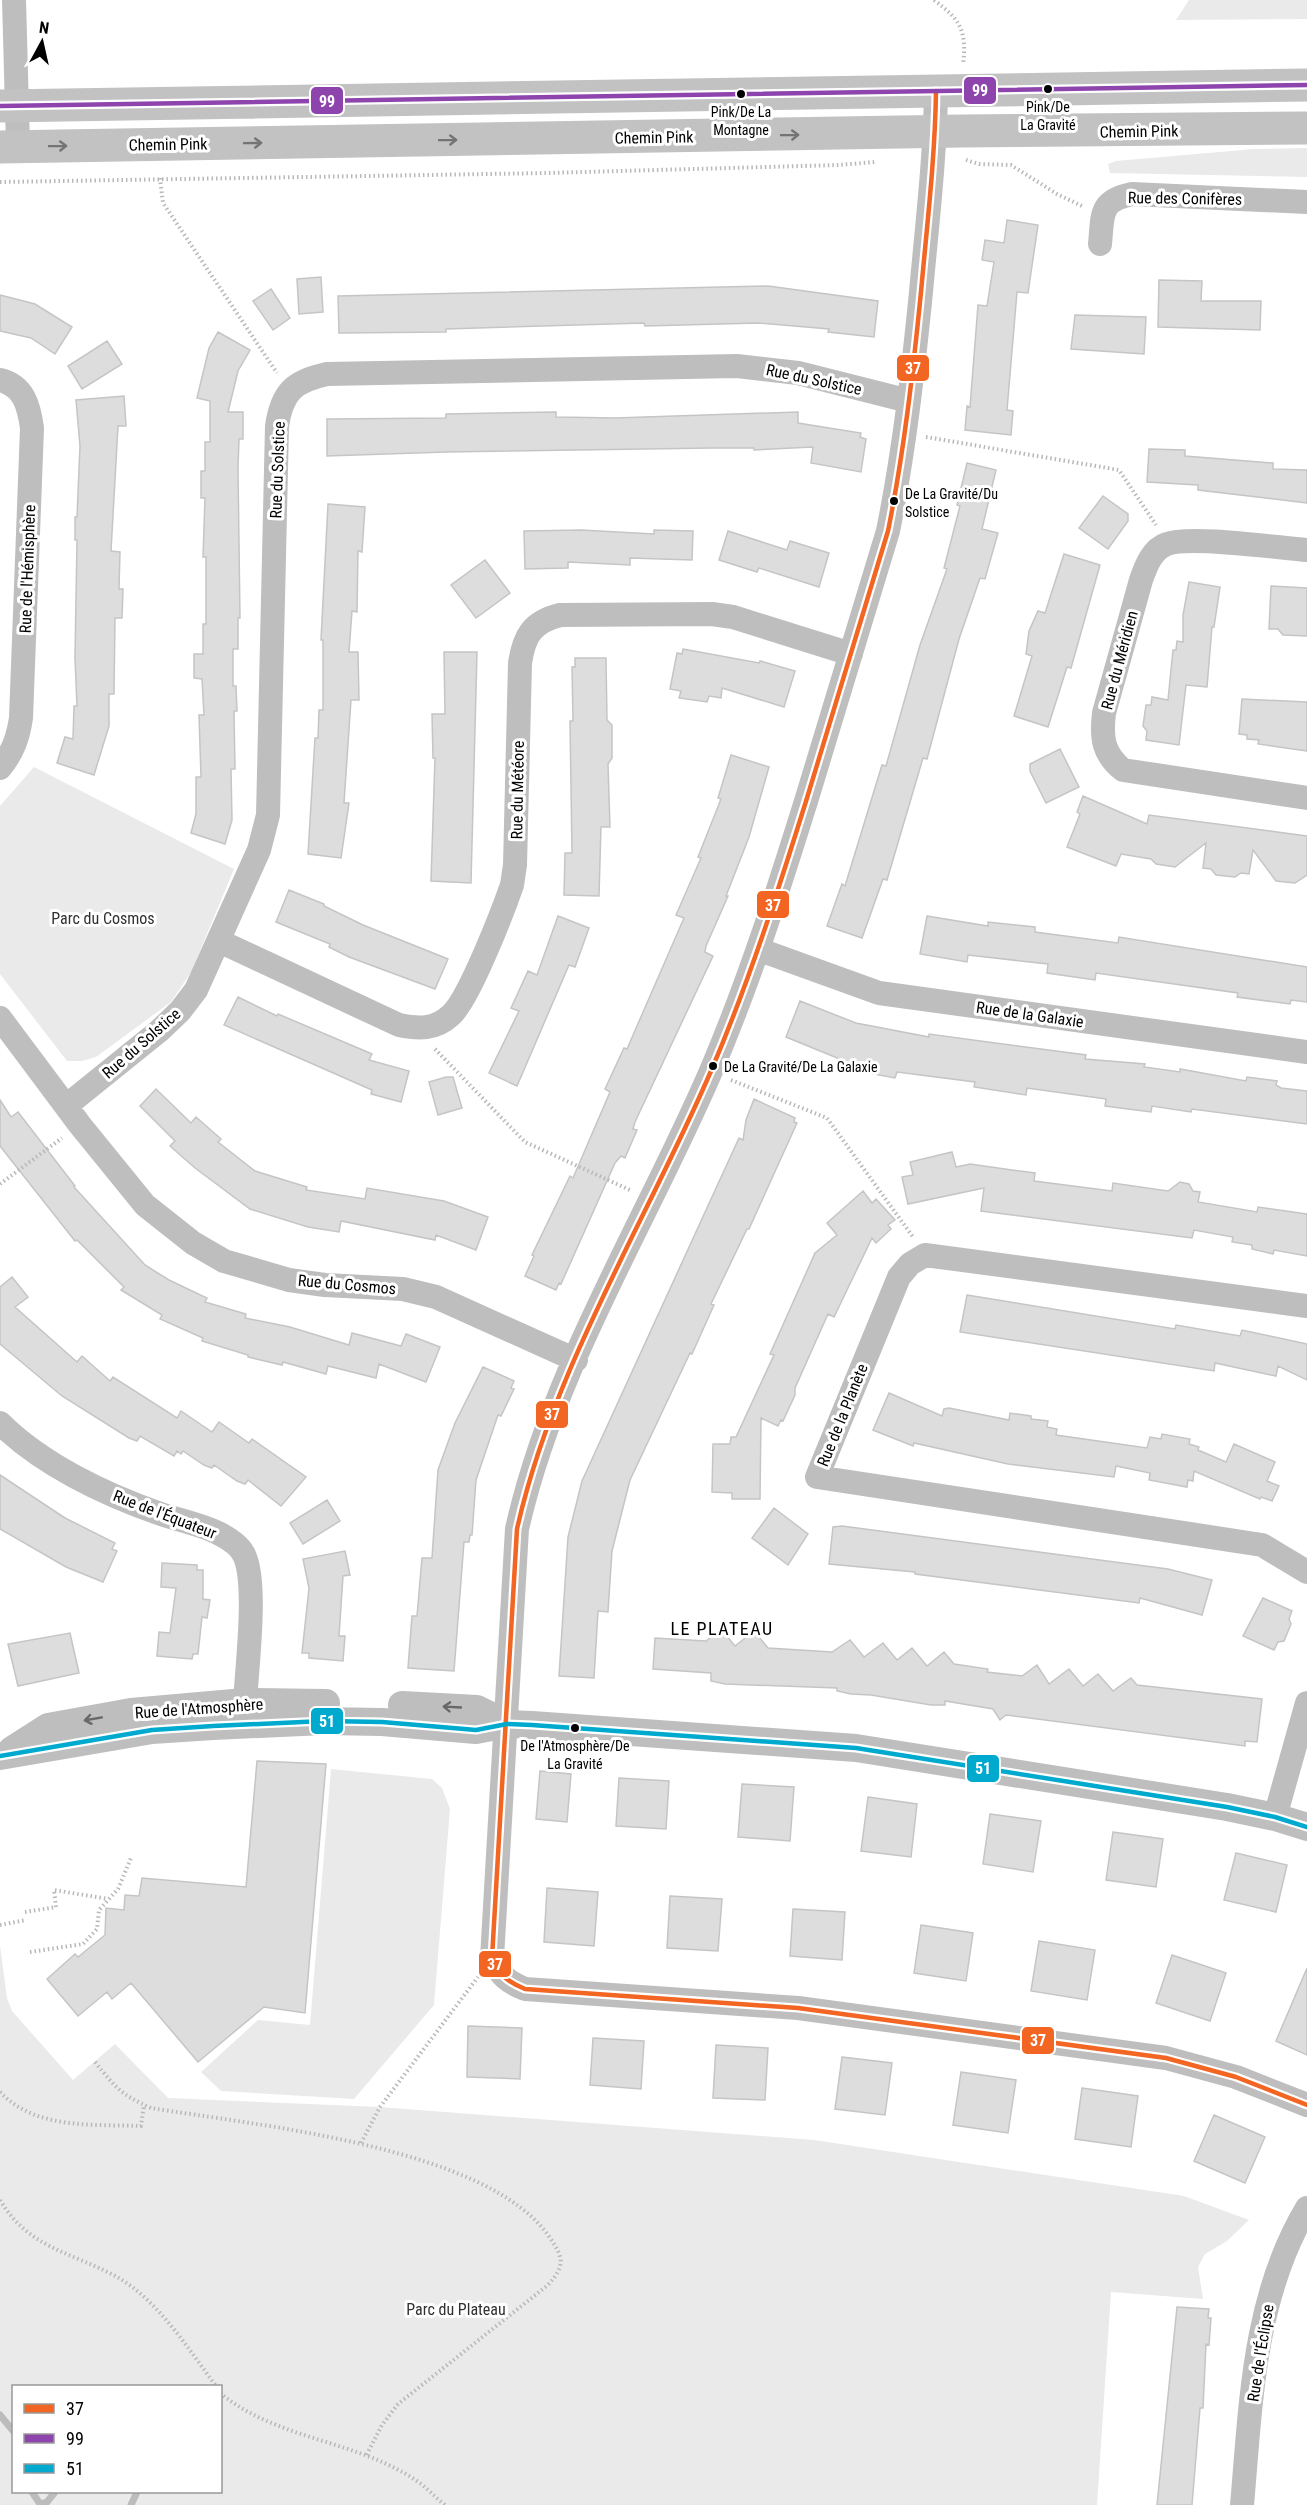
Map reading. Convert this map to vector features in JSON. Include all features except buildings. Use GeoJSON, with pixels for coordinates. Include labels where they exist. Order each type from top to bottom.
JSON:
{"type":"FeatureCollection","features":[{"type":"Feature","properties":{"kind":"main road"},"geometry":{"type":"LineString","coordinates":[[9,106],[1307,85]]}},
{"type":"Feature","properties":{"kind":"main road","name":"Chemin Pink"},"geometry":{"type":"LineString","coordinates":[[9,146],[1307,128]]}},
{"type":"Feature","properties":{"kind":"street"},"geometry":{"type":"LineString","coordinates":[[9,146],[14,0]]}},
{"type":"Feature","properties":{"kind":"street"},"geometry":{"type":"LineString","coordinates":[[936,91],[935,158],[909,401],[888,531],[760,950],[711,1072],[576,1360],[543,1436],[528,1480],[517,1529],[492,1959],[498,1972],[508,1982],[525,1989],[798,2008],[1166,2058],[1236,2077],[1307,2105]]}},
{"type":"Feature","properties":{"kind":"street","name":"Rue des Conifères"},"geometry":{"type":"LineString","coordinates":[[1102,213],[1107,205],[1118,197],[1132,194],[1307,202]]}},
{"type":"Feature","properties":{"kind":"street"},"geometry":{"type":"LineString","coordinates":[[1100,244],[1102,213]]}},
{"type":"Feature","properties":{"kind":"street","name":"Rue du Solstice"},"geometry":{"type":"LineString","coordinates":[[73,1115],[180,1011],[196,990],[259,850],[268,814],[277,426],[280,407],[289,391],[305,379],[327,374],[737,366],[798,373],[909,401]]}},
{"type":"Feature","properties":{"kind":"street","name":"Rue de l'Hémisphère"},"geometry":{"type":"LineString","coordinates":[[0,380],[8,382],[24,394],[30,410],[32,428],[21,718],[18,736],[11,755],[0,768]]}},
{"type":"Feature","properties":{"kind":"street"},"geometry":{"type":"LineString","coordinates":[[1168,543],[1198,542],[1307,550]]}},
{"type":"Feature","properties":{"kind":"street","name":"Rue du Méridien"},"geometry":{"type":"LineString","coordinates":[[1168,543],[1158,549],[1147,564],[1141,580],[1104,713],[1104,747],[1112,761],[1123,770],[1138,774],[1307,798]]}},
{"type":"Feature","properties":{"kind":"street","name":"Rue du Météore"},"geometry":{"type":"LineString","coordinates":[[416,1029],[440,1023],[460,1004],[512,885],[515,865],[520,663],[523,644],[531,629],[545,619],[560,615],[712,614],[733,617],[851,654]]}},
{"type":"Feature","properties":{"kind":"street"},"geometry":{"type":"LineString","coordinates":[[219,941],[399,1025],[416,1029]]}},
{"type":"Feature","properties":{"kind":"street","name":"Rue de la Galaxie"},"geometry":{"type":"LineString","coordinates":[[760,950],[879,993],[1307,1052]]}},
{"type":"Feature","properties":{"kind":"street","name":"Rue du Cosmos"},"geometry":{"type":"LineString","coordinates":[[0,1018],[145,1206],[170,1226],[224,1261],[289,1280],[326,1285],[403,1289],[436,1297],[576,1360]]}},
{"type":"Feature","properties":{"kind":"street"},"geometry":{"type":"LineString","coordinates":[[925,1255],[1307,1306]]}},
{"type":"Feature","properties":{"kind":"street","name":"Rue de la Planète"},"geometry":{"type":"LineString","coordinates":[[925,1255],[910,1264],[899,1277],[817,1477],[1262,1545],[1307,1572]]}},
{"type":"Feature","properties":{"kind":"street","name":"Rue de l'Équateur"},"geometry":{"type":"LineString","coordinates":[[0,1423],[44,1457],[82,1479],[155,1512],[216,1532],[232,1541],[244,1554],[250,1585],[246,1713]]}},
{"type":"Feature","properties":{"kind":"street"},"geometry":{"type":"LineString","coordinates":[[1275,1817],[1307,1703]]}},
{"type":"Feature","properties":{"kind":"street","name":"Rue de l'Atmosphère"},"geometry":{"type":"LineString","coordinates":[[2,1756],[48,1727],[131,1712],[246,1713],[377,1704],[477,1709],[507,1724],[856,1748],[1111,1787],[1275,1817],[1307,1827]]}},
{"type":"Feature","properties":{"kind":"street","name":"Rue de l'Éclipse"},"geometry":{"type":"LineString","coordinates":[[1242,2505],[1254,2374],[1260,2337],[1276,2276],[1307,2208]]}},
{"type":"Feature","properties":{"kind":"path"},"geometry":{"type":"LineString","coordinates":[[934,0],[952,14],[962,28],[965,46],[962,71]]}},
{"type":"Feature","properties":{"kind":"path"},"geometry":{"type":"LineString","coordinates":[[961,156],[979,164],[1011,165],[1057,194],[1102,213]]}},
{"type":"Feature","properties":{"kind":"path"},"geometry":{"type":"LineString","coordinates":[[0,182],[548,173],[880,162]]}},
{"type":"Feature","properties":{"kind":"path"},"geometry":{"type":"LineString","coordinates":[[160,178],[163,203],[289,391]]}},
{"type":"Feature","properties":{"kind":"path"},"geometry":{"type":"LineString","coordinates":[[904,434],[1119,470],[1168,543]]}},
{"type":"Feature","properties":{"kind":"path"},"geometry":{"type":"LineString","coordinates":[[416,1029],[525,1142],[650,1199]]}},
{"type":"Feature","properties":{"kind":"path"},"geometry":{"type":"LineString","coordinates":[[711,1072],[826,1118],[925,1255]]}},
{"type":"Feature","properties":{"kind":"path"},"geometry":{"type":"LineString","coordinates":[[0,1184],[73,1115]]}},
{"type":"Feature","properties":{"kind":"path"},"geometry":{"type":"LineString","coordinates":[[30,1952],[83,1944],[97,1929],[99,1910],[118,1889],[131,1858]]}},
{"type":"Feature","properties":{"kind":"path"},"geometry":{"type":"LineString","coordinates":[[25,1912],[56,1907],[54,1890],[109,1899]]}},
{"type":"Feature","properties":{"kind":"path"},"geometry":{"type":"LineString","coordinates":[[0,1925],[26,1920]]}},
{"type":"Feature","properties":{"kind":"path"},"geometry":{"type":"LineString","coordinates":[[361,2143],[380,2107],[492,1959]]}},
{"type":"Feature","properties":{"kind":"path"},"geometry":{"type":"LineString","coordinates":[[95,2062],[119,2090],[134,2102],[361,2143],[474,2179],[499,2191],[541,2224],[562,2259],[560,2272],[548,2285],[398,2404],[382,2425],[366,2456]]}},
{"type":"Feature","properties":{"kind":"path"},"geometry":{"type":"LineString","coordinates":[[0,2092],[25,2111],[53,2121],[141,2126],[144,2105]]}},
{"type":"Feature","properties":{"kind":"path"},"geometry":{"type":"LineString","coordinates":[[0,2200],[39,2242],[117,2277],[136,2291],[174,2329],[215,2385]]}},
{"type":"Feature","properties":{"kind":"path"},"geometry":{"type":"LineString","coordinates":[[222,2395],[241,2410],[366,2456],[416,2481],[445,2505]]}},
{"type":"Feature","properties":{"kind":"green space"},"geometry":{"type":"Polygon","coordinates":[[[1189,0],[1307,0],[1307,19],[1176,20],[1189,0]]]}},
{"type":"Feature","properties":{"kind":"green space"},"geometry":{"type":"Polygon","coordinates":[[[1307,148],[1307,177],[1110,173],[1108,164],[1116,161],[1254,149],[1307,148]]]}},
{"type":"Feature","properties":{"kind":"green space","name":"Parc du Cosmos"},"geometry":{"type":"Polygon","coordinates":[[[34,767],[234,869],[191,972],[171,1002],[96,1057],[82,1061],[67,1061],[0,974],[0,806],[34,767]]]}},
{"type":"Feature","properties":{"kind":"green space"},"geometry":{"type":"Polygon","coordinates":[[[331,1769],[432,1779],[442,1788],[450,1809],[434,2005],[354,2099],[221,2091],[201,2072],[258,2020],[310,2025],[331,1769]]]}},
{"type":"Feature","properties":{"kind":"green space","name":"Parc du Plateau"},"geometry":{"type":"Polygon","coordinates":[[[0,1946],[7,1998],[12,2011],[73,2080],[115,2044],[168,2098],[380,2107],[814,2140],[1184,2196],[1249,2220],[1227,2241],[1205,2254],[1198,2267],[1203,2299],[1111,2292],[1097,2505],[0,2505],[0,1946]]]}},
{"type":"Feature","properties":{"kind":"waterway"},"geometry":{"type":"LineString","coordinates":[[0,2415],[12,2430]]}},
{"type":"Feature","properties":{"kind":"waterway"},"geometry":{"type":"LineString","coordinates":[[33,2493],[40,2504],[47,2502],[54,2493]]}},
{"type":"Feature","properties":{"kind":"waterway"},"geometry":{"type":"LineString","coordinates":[[131,2505],[137,2493]]}},
{"type":"Feature","properties":{"kind":"transit line","name":"99"},"geometry":{"type":"LineString","coordinates":[[0,106],[1307,85]]}},
{"type":"Feature","properties":{"kind":"transit line","name":"37"},"geometry":{"type":"LineString","coordinates":[[936,91],[930,192],[915,352],[888,531],[796,833],[738,1004],[711,1071],[577,1353],[553,1411],[533,1469],[517,1529],[492,1958],[505,1978],[525,1989],[798,2008],[1166,2058],[1236,2077],[1307,2105]]}},
{"type":"Feature","properties":{"kind":"transit line","name":"51"},"geometry":{"type":"LineString","coordinates":[[0,1756],[152,1730],[213,1726],[324,1721],[382,1722],[476,1730],[507,1724],[532,1725],[856,1748],[1227,1807],[1275,1817],[1307,1827]]}},
{"type":"Feature","properties":{"kind":"place","name":"Pink/De La Gravité"},"geometry":{"type":"Point","coordinates":[1048,89]}},
{"type":"Feature","properties":{"kind":"place","name":"Pink/De La Montagne"},"geometry":{"type":"Point","coordinates":[741,94]}},
{"type":"Feature","properties":{"kind":"place","name":"De La Gravité/Du Solstice"},"geometry":{"type":"Point","coordinates":[894,501]}},
{"type":"Feature","properties":{"kind":"place","name":"De La Gravité/De La Galaxie"},"geometry":{"type":"Point","coordinates":[713,1066]}},
{"type":"Feature","properties":{"kind":"place","name":"De l'Atmosphère/De La Gravité"},"geometry":{"type":"Point","coordinates":[575,1728]}},
{"type":"Feature","properties":{"kind":"district","name":"LE PLATEAU"},"geometry":{"type":"Point","coordinates":[722,1629]}}]}
